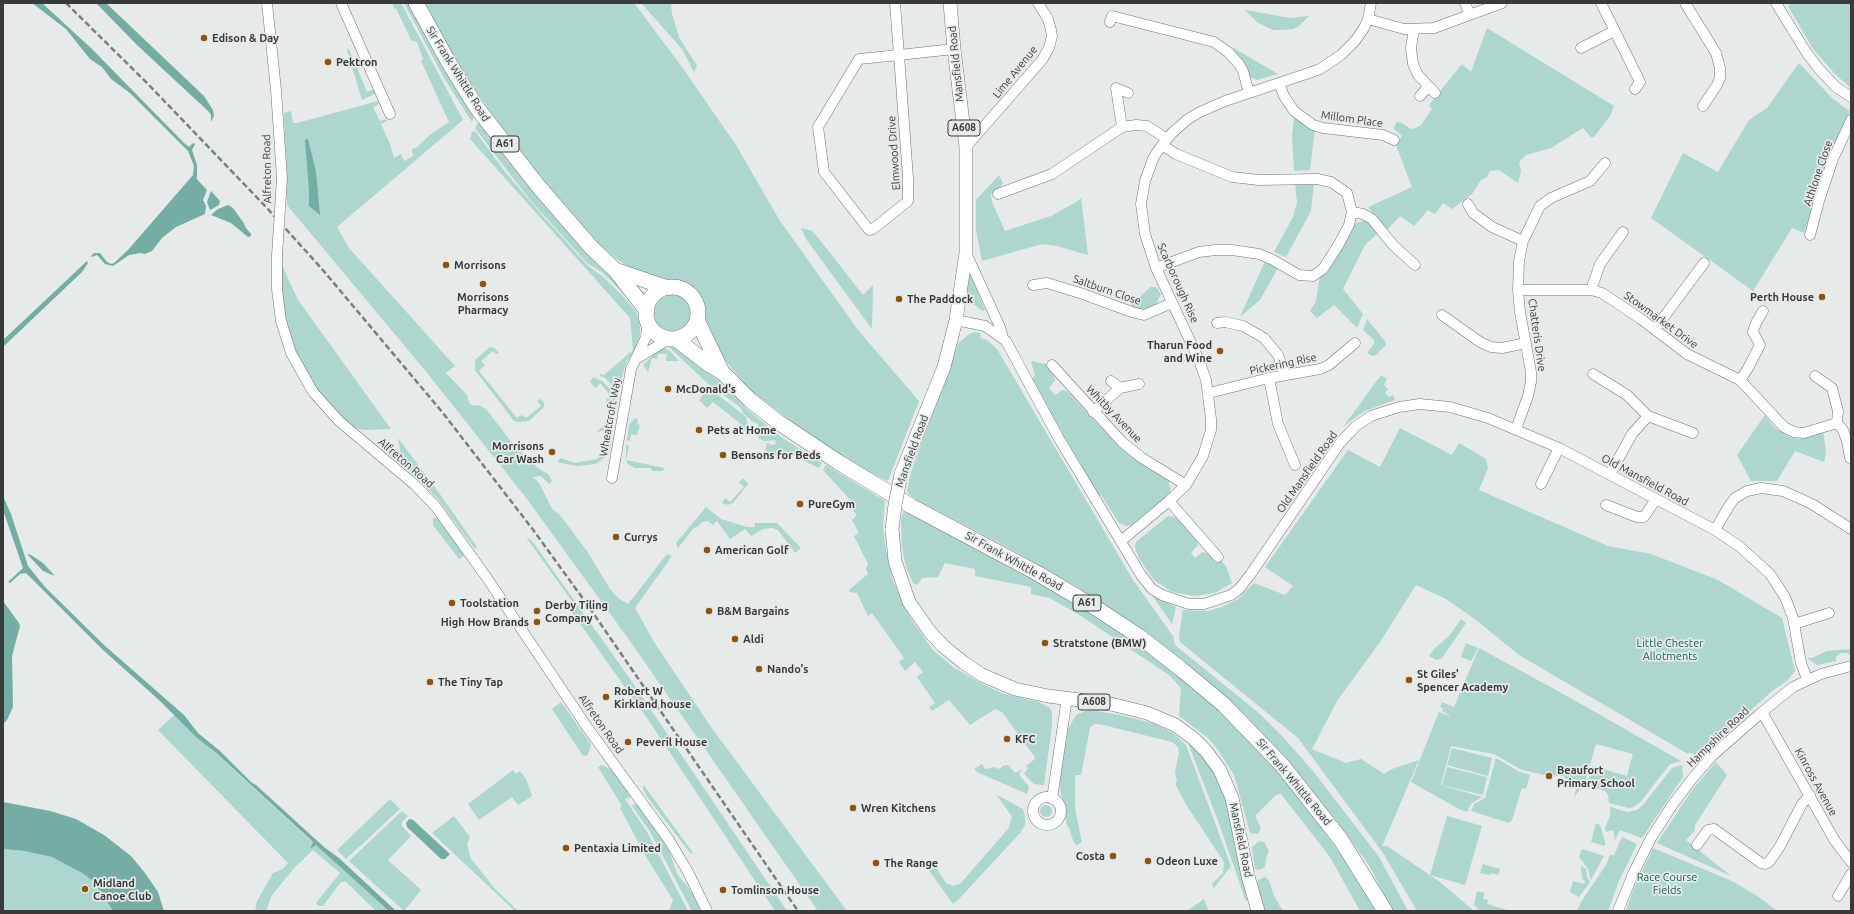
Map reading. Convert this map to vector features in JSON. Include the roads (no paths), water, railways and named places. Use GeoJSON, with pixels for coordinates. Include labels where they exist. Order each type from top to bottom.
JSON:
{"type":"FeatureCollection","features":[{"type":"Feature","properties":{"kind":"highway","name":"Sir Frank Whittle Road"},"geometry":{"type":"LineString","coordinates":[[416,3],[449,63],[482,114],[544,192],[590,246],[615,270],[647,315]]}},
{"type":"Feature","properties":{"kind":"highway","name":"Sir Frank Whittle Road"},"geometry":{"type":"LineString","coordinates":[[615,270],[668,288]]}},
{"type":"Feature","properties":{"kind":"highway"},"geometry":{"type":"LineString","coordinates":[[668,288],[682,290],[690,294],[697,306],[697,320],[690,332],[673,339],[655,332],[647,315],[648,306],[654,296],[668,288]]}},
{"type":"Feature","properties":{"kind":"highway","name":"Sir Frank Whittle Road"},"geometry":{"type":"LineString","coordinates":[[697,320],[722,372]]}},
{"type":"Feature","properties":{"kind":"highway","name":"Sir Frank Whittle Road"},"geometry":{"type":"LineString","coordinates":[[673,339],[722,372],[750,400],[784,426],[838,462],[911,506],[1037,573],[1084,601],[1140,637],[1181,669],[1241,722],[1287,770],[1341,840],[1385,911]]}},
{"type":"Feature","properties":{"kind":"main road","name":"Mansfield Road"},"geometry":{"type":"LineString","coordinates":[[950,3],[966,147],[966,253],[956,320],[944,367],[901,474],[895,505],[892,530],[895,561],[905,592],[920,620],[943,646],[974,670],[1001,684],[1028,692],[1111,704],[1157,716],[1181,729],[1193,738],[1206,751],[1225,778],[1234,804],[1248,876],[1258,911]]}},
{"type":"Feature","properties":{"kind":"street","name":"Alfreton Road"},"geometry":{"type":"LineString","coordinates":[[267,3],[276,90],[282,178],[277,256],[279,308],[284,334],[296,365],[313,392],[339,421],[415,485],[436,507],[487,578],[587,727],[669,840],[688,872],[707,911]]}},
{"type":"Feature","properties":{"kind":"street"},"geometry":{"type":"LineString","coordinates":[[340,3],[390,114]]}},
{"type":"Feature","properties":{"kind":"street","name":"Elmwood Drive"},"geometry":{"type":"LineString","coordinates":[[895,3],[899,55],[908,178],[908,200],[906,204],[873,229],[869,230],[824,172],[818,124],[859,59],[899,55],[954,49]]}},
{"type":"Feature","properties":{"kind":"street","name":"Lime Avenue"},"geometry":{"type":"LineString","coordinates":[[966,147],[1042,60],[1049,48],[1052,36],[1051,30],[1048,19],[1038,3]]}},
{"type":"Feature","properties":{"kind":"street","name":"Scarborough Rise"},"geometry":{"type":"LineString","coordinates":[[1121,541],[1186,486],[1198,467],[1208,443],[1211,419],[1206,380],[1199,360],[1156,268],[1145,234],[1141,204],[1145,181],[1153,160],[1165,142],[1188,120],[1200,112],[1225,101],[1313,71],[1332,62],[1355,42],[1368,19],[1371,3]]}},
{"type":"Feature","properties":{"kind":"street"},"geometry":{"type":"LineString","coordinates":[[1465,3],[1470,15]]}},
{"type":"Feature","properties":{"kind":"street"},"geometry":{"type":"LineString","coordinates":[[1368,19],[1404,29],[1434,28],[1502,3]]}},
{"type":"Feature","properties":{"kind":"street"},"geometry":{"type":"LineString","coordinates":[[1601,3],[1640,82],[1635,89]]}},
{"type":"Feature","properties":{"kind":"street"},"geometry":{"type":"LineString","coordinates":[[1685,3],[1716,54],[1720,68],[1720,78],[1717,85],[1703,106]]}},
{"type":"Feature","properties":{"kind":"street"},"geometry":{"type":"LineString","coordinates":[[1776,3],[1806,52],[1819,69],[1836,87],[1851,98]]}},
{"type":"Feature","properties":{"kind":"street"},"geometry":{"type":"LineString","coordinates":[[1110,22],[1112,16],[1214,42],[1228,52],[1239,64],[1243,71],[1249,93]]}},
{"type":"Feature","properties":{"kind":"street"},"geometry":{"type":"LineString","coordinates":[[1414,29],[1411,48],[1413,64],[1418,75],[1431,90],[1420,96]]}},
{"type":"Feature","properties":{"kind":"street"},"geometry":{"type":"LineString","coordinates":[[1581,48],[1595,46],[1614,31]]}},
{"type":"Feature","properties":{"kind":"street","name":"Millom Place"},"geometry":{"type":"LineString","coordinates":[[1279,83],[1284,96],[1294,111],[1313,125],[1323,128],[1383,135],[1394,140]]}},
{"type":"Feature","properties":{"kind":"street"},"geometry":{"type":"LineString","coordinates":[[1122,127],[1116,88],[1128,93]]}},
{"type":"Feature","properties":{"kind":"street","name":"Athlone Close"},"geometry":{"type":"LineString","coordinates":[[1810,235],[1819,201],[1833,159],[1851,120]]}},
{"type":"Feature","properties":{"kind":"street"},"geometry":{"type":"LineString","coordinates":[[998,194],[1008,186],[1052,174],[1122,127],[1136,125],[1147,126],[1176,154],[1232,177],[1259,180],[1317,179],[1331,182],[1347,193],[1352,212],[1348,226],[1325,266],[1320,272],[1313,276],[1301,276],[1259,254],[1232,250],[1199,252],[1156,268]]}},
{"type":"Feature","properties":{"kind":"street","name":"Chatteris Drive"},"geometry":{"type":"LineString","coordinates":[[1516,429],[1528,396],[1531,372],[1520,312],[1518,290],[1519,261],[1523,241],[1540,206],[1550,198],[1590,181],[1605,163]]}},
{"type":"Feature","properties":{"kind":"street"},"geometry":{"type":"LineString","coordinates":[[1468,204],[1473,212],[1492,227],[1523,241]]}},
{"type":"Feature","properties":{"kind":"street"},"geometry":{"type":"LineString","coordinates":[[1352,212],[1363,214],[1372,219],[1393,245],[1415,265]]}},
{"type":"Feature","properties":{"kind":"street"},"geometry":{"type":"LineString","coordinates":[[1591,290],[1600,264],[1623,232]]}},
{"type":"Feature","properties":{"kind":"street","name":"Old Mansfield Road"},"geometry":{"type":"LineString","coordinates":[[966,253],[1000,327],[1003,338],[1058,437],[1141,575],[1152,589],[1162,595],[1189,604],[1204,604],[1223,599],[1239,589],[1340,443],[1356,426],[1371,416],[1400,407],[1430,405],[1450,407],[1473,412],[1559,448],[1715,530],[1750,554],[1770,574],[1785,597],[1794,624],[1801,664],[1807,679]]}},
{"type":"Feature","properties":{"kind":"street"},"geometry":{"type":"LineString","coordinates":[[1654,329],[1704,263]]}},
{"type":"Feature","properties":{"kind":"street","name":"Saltburn Close"},"geometry":{"type":"LineString","coordinates":[[1033,285],[1047,283],[1139,314],[1152,313],[1172,303]]}},
{"type":"Feature","properties":{"kind":"street","name":"Stowmarket Drive"},"geometry":{"type":"LineString","coordinates":[[1518,290],[1591,290],[1610,298],[1691,357],[1740,380],[1789,430],[1804,433],[1837,422]]}},
{"type":"Feature","properties":{"kind":"street"},"geometry":{"type":"LineString","coordinates":[[1740,380],[1760,345],[1753,332],[1763,311]]}},
{"type":"Feature","properties":{"kind":"street","name":"Wheatcroft Way"},"geometry":{"type":"LineString","coordinates":[[612,478],[630,375],[635,360],[646,337],[647,315]]}},
{"type":"Feature","properties":{"kind":"street"},"geometry":{"type":"LineString","coordinates":[[1442,316],[1480,342],[1491,347],[1502,348],[1526,343]]}},
{"type":"Feature","properties":{"kind":"street","name":"Old Mansfield Road"},"geometry":{"type":"LineString","coordinates":[[956,320],[986,326],[1003,338]]}},
{"type":"Feature","properties":{"kind":"street"},"geometry":{"type":"LineString","coordinates":[[1217,323],[1225,322],[1243,326],[1264,338],[1278,355],[1285,375]]}},
{"type":"Feature","properties":{"kind":"street"},"geometry":{"type":"LineString","coordinates":[[635,360],[673,339]]}},
{"type":"Feature","properties":{"kind":"street","name":"Pickering Rise"},"geometry":{"type":"LineString","coordinates":[[1208,393],[1269,378],[1320,369],[1329,365],[1355,343]]}},
{"type":"Feature","properties":{"kind":"street","name":"Whitby Avenue"},"geometry":{"type":"LineString","coordinates":[[1052,365],[1093,412],[1122,442],[1142,458],[1186,486]]}},
{"type":"Feature","properties":{"kind":"street"},"geometry":{"type":"LineString","coordinates":[[1594,374],[1627,394],[1648,416],[1693,434]]}},
{"type":"Feature","properties":{"kind":"street"},"geometry":{"type":"LineString","coordinates":[[1816,376],[1832,388],[1838,411],[1837,422],[1843,430],[1847,441],[1850,458]]}},
{"type":"Feature","properties":{"kind":"street"},"geometry":{"type":"LineString","coordinates":[[1269,378],[1278,424],[1295,465]]}},
{"type":"Feature","properties":{"kind":"street"},"geometry":{"type":"LineString","coordinates":[[1111,381],[1120,388]]}},
{"type":"Feature","properties":{"kind":"street"},"geometry":{"type":"LineString","coordinates":[[1093,412],[1120,388],[1139,384]]}},
{"type":"Feature","properties":{"kind":"street"},"geometry":{"type":"LineString","coordinates":[[1610,474],[1632,434],[1648,416]]}},
{"type":"Feature","properties":{"kind":"street"},"geometry":{"type":"LineString","coordinates":[[1541,484],[1559,448]]}},
{"type":"Feature","properties":{"kind":"street"},"geometry":{"type":"LineString","coordinates":[[1715,530],[1735,498],[1747,491],[1761,488],[1783,491],[1812,504],[1851,529]]}},
{"type":"Feature","properties":{"kind":"street"},"geometry":{"type":"LineString","coordinates":[[1606,505],[1637,518],[1644,517],[1656,499]]}},
{"type":"Feature","properties":{"kind":"street"},"geometry":{"type":"LineString","coordinates":[[1170,501],[1218,557]]}},
{"type":"Feature","properties":{"kind":"street"},"geometry":{"type":"LineString","coordinates":[[1621,512],[1626,502]]}},
{"type":"Feature","properties":{"kind":"street"},"geometry":{"type":"LineString","coordinates":[[1794,624],[1829,613]]}},
{"type":"Feature","properties":{"kind":"street","name":"Hampshire Road"},"geometry":{"type":"LineString","coordinates":[[1618,911],[1636,868],[1651,838],[1673,804],[1712,756],[1793,687],[1807,679],[1829,671],[1851,666]]}},
{"type":"Feature","properties":{"kind":"street"},"geometry":{"type":"LineString","coordinates":[[1052,799],[1067,698]]}},
{"type":"Feature","properties":{"kind":"street","name":"Kinross Avenue"},"geometry":{"type":"LineString","coordinates":[[1762,712],[1835,841],[1851,862]]}},
{"type":"Feature","properties":{"kind":"street"},"geometry":{"type":"LineString","coordinates":[[1697,845],[1708,830],[1714,829],[1762,863],[1769,862],[1802,804],[1810,795]]}},
{"type":"Feature","properties":{"kind":"street"},"geometry":{"type":"LineString","coordinates":[[1838,896],[1851,874]]}},
{"type":"Feature","properties":{"kind":"railway"},"geometry":{"type":"LineString","coordinates":[[66,3],[148,84],[266,207],[322,269],[443,413],[534,531],[589,607],[798,911]]}},
{"type":"Feature","properties":{"kind":"place","name":"Edison & Day"},"geometry":{"type":"Point","coordinates":[204,38]}},
{"type":"Feature","properties":{"kind":"place","name":"Pektron"},"geometry":{"type":"Point","coordinates":[328,62]}},
{"type":"Feature","properties":{"kind":"place","name":"Morrisons"},"geometry":{"type":"Point","coordinates":[446,265]}},
{"type":"Feature","properties":{"kind":"place","name":"Morrisons Pharmacy"},"geometry":{"type":"Point","coordinates":[483,284]}},
{"type":"Feature","properties":{"kind":"place","name":"Perth House"},"geometry":{"type":"Point","coordinates":[1822,297]}},
{"type":"Feature","properties":{"kind":"place","name":"The Paddock"},"geometry":{"type":"Point","coordinates":[899,299]}},
{"type":"Feature","properties":{"kind":"place","name":"Tharun Food and Wine"},"geometry":{"type":"Point","coordinates":[1220,351]}},
{"type":"Feature","properties":{"kind":"place","name":"McDonald's"},"geometry":{"type":"Point","coordinates":[668,389]}},
{"type":"Feature","properties":{"kind":"place","name":"Pets at Home"},"geometry":{"type":"Point","coordinates":[699,430]}},
{"type":"Feature","properties":{"kind":"place","name":"Morrisons Car Wash"},"geometry":{"type":"Point","coordinates":[552,452]}},
{"type":"Feature","properties":{"kind":"place","name":"Bensons for Beds"},"geometry":{"type":"Point","coordinates":[723,455]}},
{"type":"Feature","properties":{"kind":"place","name":"PureGym"},"geometry":{"type":"Point","coordinates":[800,504]}},
{"type":"Feature","properties":{"kind":"place","name":"Currys"},"geometry":{"type":"Point","coordinates":[616,537]}},
{"type":"Feature","properties":{"kind":"place","name":"American Golf"},"geometry":{"type":"Point","coordinates":[707,550]}},
{"type":"Feature","properties":{"kind":"place","name":"Toolstation"},"geometry":{"type":"Point","coordinates":[452,603]}},
{"type":"Feature","properties":{"kind":"place","name":"Derby Tiling Company"},"geometry":{"type":"Point","coordinates":[537,611]}},
{"type":"Feature","properties":{"kind":"place","name":"B&M Bargains"},"geometry":{"type":"Point","coordinates":[709,611]}},
{"type":"Feature","properties":{"kind":"place","name":"High How Brands"},"geometry":{"type":"Point","coordinates":[537,622]}},
{"type":"Feature","properties":{"kind":"place","name":"Aldi"},"geometry":{"type":"Point","coordinates":[735,639]}},
{"type":"Feature","properties":{"kind":"place","name":"Stratstone (BMW)"},"geometry":{"type":"Point","coordinates":[1045,643]}},
{"type":"Feature","properties":{"kind":"place","name":"Nando's"},"geometry":{"type":"Point","coordinates":[759,669]}},
{"type":"Feature","properties":{"kind":"place","name":"St Giles' Spencer Academy"},"geometry":{"type":"Point","coordinates":[1409,680]}},
{"type":"Feature","properties":{"kind":"place","name":"The Tiny Tap"},"geometry":{"type":"Point","coordinates":[430,682]}},
{"type":"Feature","properties":{"kind":"place","name":"Robert W Kirkland house"},"geometry":{"type":"Point","coordinates":[606,697]}},
{"type":"Feature","properties":{"kind":"place","name":"KFC"},"geometry":{"type":"Point","coordinates":[1007,739]}},
{"type":"Feature","properties":{"kind":"place","name":"Peveril House"},"geometry":{"type":"Point","coordinates":[628,742]}},
{"type":"Feature","properties":{"kind":"place","name":"Beaufort Primary School"},"geometry":{"type":"Point","coordinates":[1549,776]}},
{"type":"Feature","properties":{"kind":"place","name":"Wren Kitchens"},"geometry":{"type":"Point","coordinates":[853,808]}},
{"type":"Feature","properties":{"kind":"place","name":"Pentaxia Limited"},"geometry":{"type":"Point","coordinates":[566,848]}},
{"type":"Feature","properties":{"kind":"place","name":"Costa"},"geometry":{"type":"Point","coordinates":[1113,856]}},
{"type":"Feature","properties":{"kind":"place","name":"Odeon Luxe"},"geometry":{"type":"Point","coordinates":[1148,861]}},
{"type":"Feature","properties":{"kind":"place","name":"The Range"},"geometry":{"type":"Point","coordinates":[876,863]}},
{"type":"Feature","properties":{"kind":"place","name":"Midland Canoe Club"},"geometry":{"type":"Point","coordinates":[85,889]}},
{"type":"Feature","properties":{"kind":"place","name":"Tomlinson House"},"geometry":{"type":"Point","coordinates":[723,890]}},
{"type":"Feature","properties":{"kind":"park label","name":"Little Chester Allotments"},"geometry":{"type":"Point","coordinates":[1670,649]}},
{"type":"Feature","properties":{"kind":"park label","name":"Race Course Fields"},"geometry":{"type":"Point","coordinates":[1667,883]}}]}
